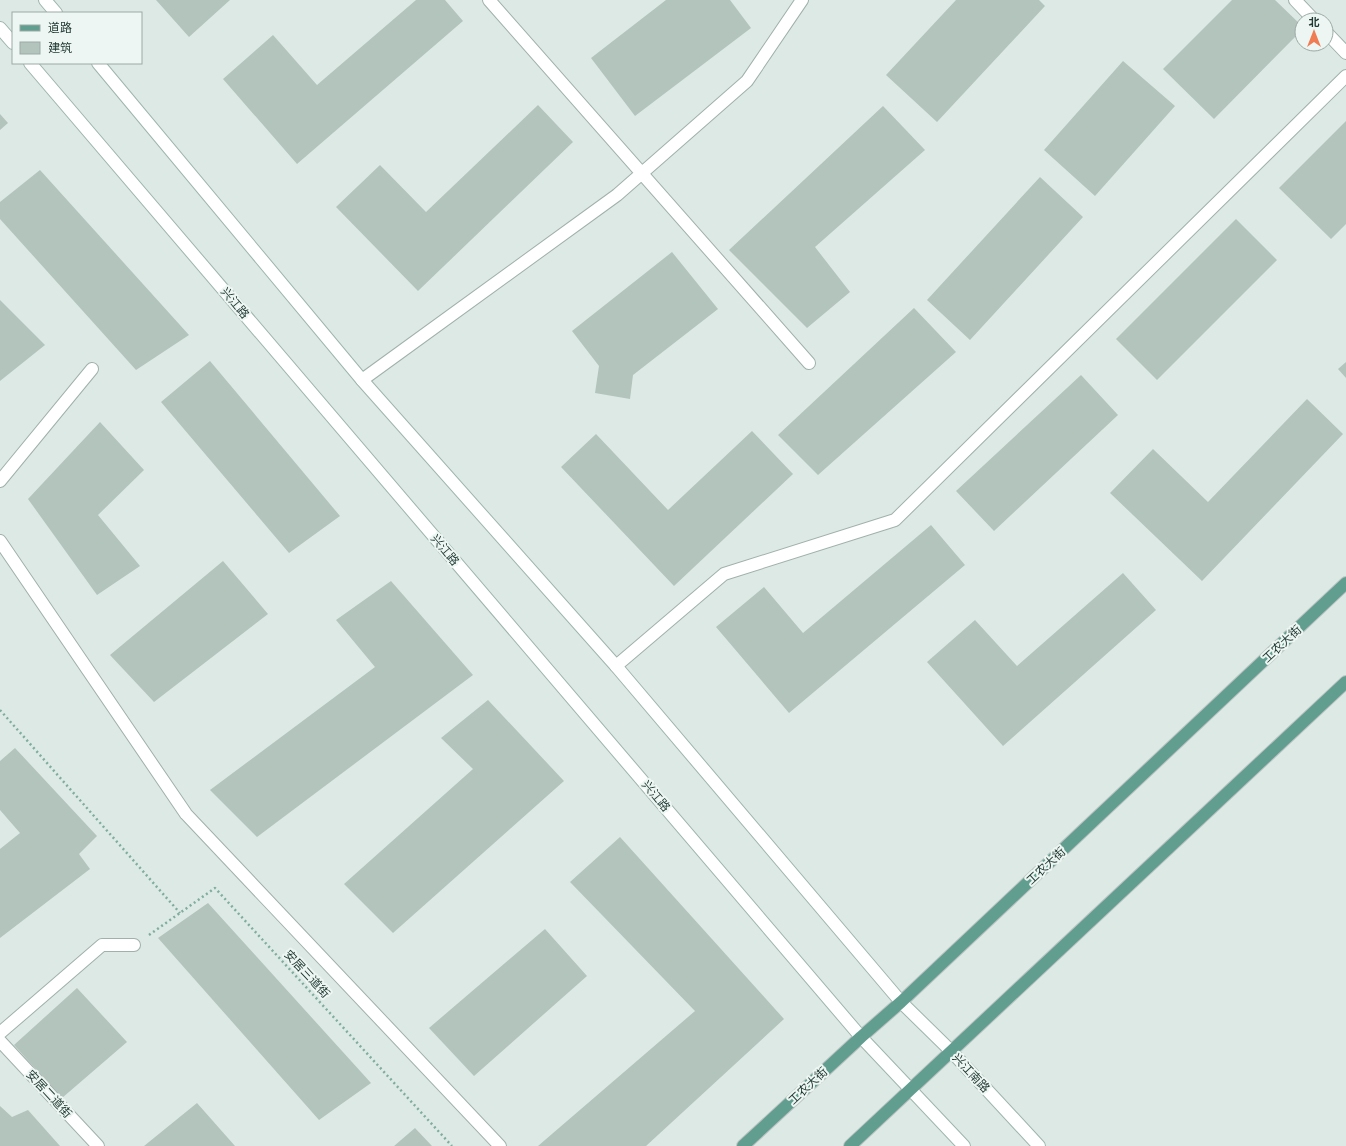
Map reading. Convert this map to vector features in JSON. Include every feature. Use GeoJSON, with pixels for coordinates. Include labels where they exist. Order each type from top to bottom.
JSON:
{"type":"FeatureCollection","features":[{"type":"Feature","properties":{"kind":"main road"},"geometry":{"type":"LineString","coordinates":[[45,0],[55,12]]}},
{"type":"Feature","properties":{"kind":"main road"},"geometry":{"type":"LineString","coordinates":[[489,0],[809,363]]}},
{"type":"Feature","properties":{"kind":"main road"},"geometry":{"type":"LineString","coordinates":[[362,380],[616,195],[642,173],[748,81],[802,0]]}},
{"type":"Feature","properties":{"kind":"main road"},"geometry":{"type":"LineString","coordinates":[[1295,0],[1306,12]]}},
{"type":"Feature","properties":{"kind":"main road"},"geometry":{"type":"LineString","coordinates":[[0,28],[12,42]]}},
{"type":"Feature","properties":{"kind":"main road"},"geometry":{"type":"LineString","coordinates":[[1334,40],[1346,53]]}},
{"type":"Feature","properties":{"kind":"main road","name":"兴江路"},"geometry":{"type":"LineString","coordinates":[[31,64],[861,1037]]}},
{"type":"Feature","properties":{"kind":"main road"},"geometry":{"type":"LineString","coordinates":[[99,64],[362,380],[616,666],[901,1002]]}},
{"type":"Feature","properties":{"kind":"main road"},"geometry":{"type":"LineString","coordinates":[[616,666],[724,574],[895,520],[1346,76]]}},
{"type":"Feature","properties":{"kind":"main road"},"geometry":{"type":"LineString","coordinates":[[0,481],[92,369]]}},
{"type":"Feature","properties":{"kind":"main road"},"geometry":{"type":"LineString","coordinates":[[0,541],[186,814],[500,1146]]}},
{"type":"Feature","properties":{"kind":"main road","name":"工农大街"},"geometry":{"type":"LineString","coordinates":[[743,1146],[901,1002],[1346,583]]}},
{"type":"Feature","properties":{"kind":"main road"},"geometry":{"type":"LineString","coordinates":[[850,1146],[1346,682]]}},
{"type":"Feature","properties":{"kind":"main road"},"geometry":{"type":"LineString","coordinates":[[0,1033],[102,945],[134,945]]}},
{"type":"Feature","properties":{"kind":"main road","name":"兴江南路"},"geometry":{"type":"LineString","coordinates":[[901,1002],[951,1051],[1039,1146]]}},
{"type":"Feature","properties":{"kind":"main road"},"geometry":{"type":"LineString","coordinates":[[861,1037],[964,1146]]}},
{"type":"Feature","properties":{"kind":"main road","name":"安居二道街"},"geometry":{"type":"LineString","coordinates":[[0,1041],[98,1146]]}},
{"type":"Feature","properties":{"kind":"path"},"geometry":{"type":"LineString","coordinates":[[0,710],[180,913]]}},
{"type":"Feature","properties":{"kind":"path","name":"安居三道街"},"geometry":{"type":"LineString","coordinates":[[134,945],[215,888],[452,1146]]}},
{"type":"Feature","properties":{"kind":"building"},"geometry":{"type":"Polygon","coordinates":[[[156,0],[230,0],[189,37],[156,0]]]}},
{"type":"Feature","properties":{"kind":"building"},"geometry":{"type":"Polygon","coordinates":[[[416,0],[445,0],[463,21],[297,164],[223,79],[273,35],[317,85],[416,0]]]}},
{"type":"Feature","properties":{"kind":"building"},"geometry":{"type":"Polygon","coordinates":[[[666,0],[730,0],[751,28],[635,116],[591,58],[666,0]]]}},
{"type":"Feature","properties":{"kind":"building"},"geometry":{"type":"Polygon","coordinates":[[[956,0],[1039,0],[1045,6],[937,122],[886,75],[956,0]]]}},
{"type":"Feature","properties":{"kind":"building"},"geometry":{"type":"Polygon","coordinates":[[[1232,0],[1275,0],[1294,18],[1294,38],[1214,119],[1163,69],[1232,0]]]}},
{"type":"Feature","properties":{"kind":"building"},"geometry":{"type":"Polygon","coordinates":[[[1123,61],[1175,106],[1095,196],[1044,150],[1123,61]]]}},
{"type":"Feature","properties":{"kind":"building"},"geometry":{"type":"Polygon","coordinates":[[[538,105],[573,142],[418,291],[336,207],[380,165],[426,212],[538,105]]]}},
{"type":"Feature","properties":{"kind":"building"},"geometry":{"type":"Polygon","coordinates":[[[883,106],[925,150],[815,247],[850,292],[807,328],[729,250],[883,106]]]}},
{"type":"Feature","properties":{"kind":"building"},"geometry":{"type":"Polygon","coordinates":[[[0,114],[8,123],[0,130],[0,114]]]}},
{"type":"Feature","properties":{"kind":"building"},"geometry":{"type":"Polygon","coordinates":[[[1346,121],[1346,224],[1331,239],[1279,188],[1346,121]]]}},
{"type":"Feature","properties":{"kind":"building"},"geometry":{"type":"Polygon","coordinates":[[[40,170],[189,335],[136,370],[0,219],[0,202],[40,170]]]}},
{"type":"Feature","properties":{"kind":"building"},"geometry":{"type":"Polygon","coordinates":[[[1040,177],[1083,217],[970,340],[927,300],[1040,177]]]}},
{"type":"Feature","properties":{"kind":"building"},"geometry":{"type":"Polygon","coordinates":[[[1236,219],[1277,260],[1157,380],[1116,339],[1236,219]]]}},
{"type":"Feature","properties":{"kind":"building"},"geometry":{"type":"Polygon","coordinates":[[[672,252],[718,309],[633,375],[630,399],[595,393],[599,366],[572,331],[672,252]]]}},
{"type":"Feature","properties":{"kind":"building"},"geometry":{"type":"Polygon","coordinates":[[[0,300],[45,345],[0,381],[0,300]]]}},
{"type":"Feature","properties":{"kind":"building"},"geometry":{"type":"Polygon","coordinates":[[[914,308],[956,352],[818,475],[778,435],[914,308]]]}},
{"type":"Feature","properties":{"kind":"building"},"geometry":{"type":"Polygon","coordinates":[[[210,361],[340,516],[289,553],[161,402],[210,361]]]}},
{"type":"Feature","properties":{"kind":"building"},"geometry":{"type":"Polygon","coordinates":[[[1346,362],[1346,378],[1338,369],[1346,362]]]}},
{"type":"Feature","properties":{"kind":"building"},"geometry":{"type":"Polygon","coordinates":[[[1081,375],[1118,415],[994,531],[956,491],[1081,375]]]}},
{"type":"Feature","properties":{"kind":"building"},"geometry":{"type":"Polygon","coordinates":[[[1307,399],[1343,434],[1202,581],[1110,493],[1153,449],[1208,502],[1307,399]]]}},
{"type":"Feature","properties":{"kind":"building"},"geometry":{"type":"Polygon","coordinates":[[[100,422],[144,470],[98,515],[140,566],[97,595],[28,499],[100,422]]]}},
{"type":"Feature","properties":{"kind":"building"},"geometry":{"type":"Polygon","coordinates":[[[752,431],[793,474],[674,586],[561,467],[596,434],[668,510],[752,431]]]}},
{"type":"Feature","properties":{"kind":"building"},"geometry":{"type":"Polygon","coordinates":[[[931,525],[965,565],[789,713],[716,627],[764,587],[803,633],[931,525]]]}},
{"type":"Feature","properties":{"kind":"building"},"geometry":{"type":"Polygon","coordinates":[[[223,561],[268,614],[154,702],[110,655],[223,561]]]}},
{"type":"Feature","properties":{"kind":"building"},"geometry":{"type":"Polygon","coordinates":[[[1123,573],[1156,610],[1003,746],[927,662],[975,620],[1017,666],[1123,573]]]}},
{"type":"Feature","properties":{"kind":"building"},"geometry":{"type":"Polygon","coordinates":[[[391,581],[473,675],[257,837],[210,790],[375,667],[336,620],[391,581]]]}},
{"type":"Feature","properties":{"kind":"building"},"geometry":{"type":"Polygon","coordinates":[[[488,700],[564,781],[393,933],[344,884],[473,769],[441,738],[488,700]]]}},
{"type":"Feature","properties":{"kind":"building"},"geometry":{"type":"Polygon","coordinates":[[[15,748],[97,836],[79,854],[90,869],[0,938],[0,849],[20,833],[0,810],[0,761],[15,748]]]}},
{"type":"Feature","properties":{"kind":"building"},"geometry":{"type":"Polygon","coordinates":[[[620,837],[784,1019],[646,1146],[538,1146],[695,1011],[570,882],[620,837]]]}},
{"type":"Feature","properties":{"kind":"building"},"geometry":{"type":"Polygon","coordinates":[[[208,903],[371,1083],[319,1120],[158,938],[208,903]]]}},
{"type":"Feature","properties":{"kind":"building"},"geometry":{"type":"Polygon","coordinates":[[[545,929],[587,976],[474,1076],[429,1028],[545,929]]]}},
{"type":"Feature","properties":{"kind":"building"},"geometry":{"type":"Polygon","coordinates":[[[77,988],[127,1042],[62,1098],[14,1045],[77,988]]]}},
{"type":"Feature","properties":{"kind":"building"},"geometry":{"type":"Polygon","coordinates":[[[197,1103],[235,1146],[144,1146],[197,1103]]]}},
{"type":"Feature","properties":{"kind":"building"},"geometry":{"type":"Polygon","coordinates":[[[0,1106],[12,1117],[28,1110],[60,1146],[0,1146],[0,1106]]]}},
{"type":"Feature","properties":{"kind":"building"},"geometry":{"type":"Polygon","coordinates":[[[415,1128],[432,1146],[394,1146],[415,1128]]]}}]}
